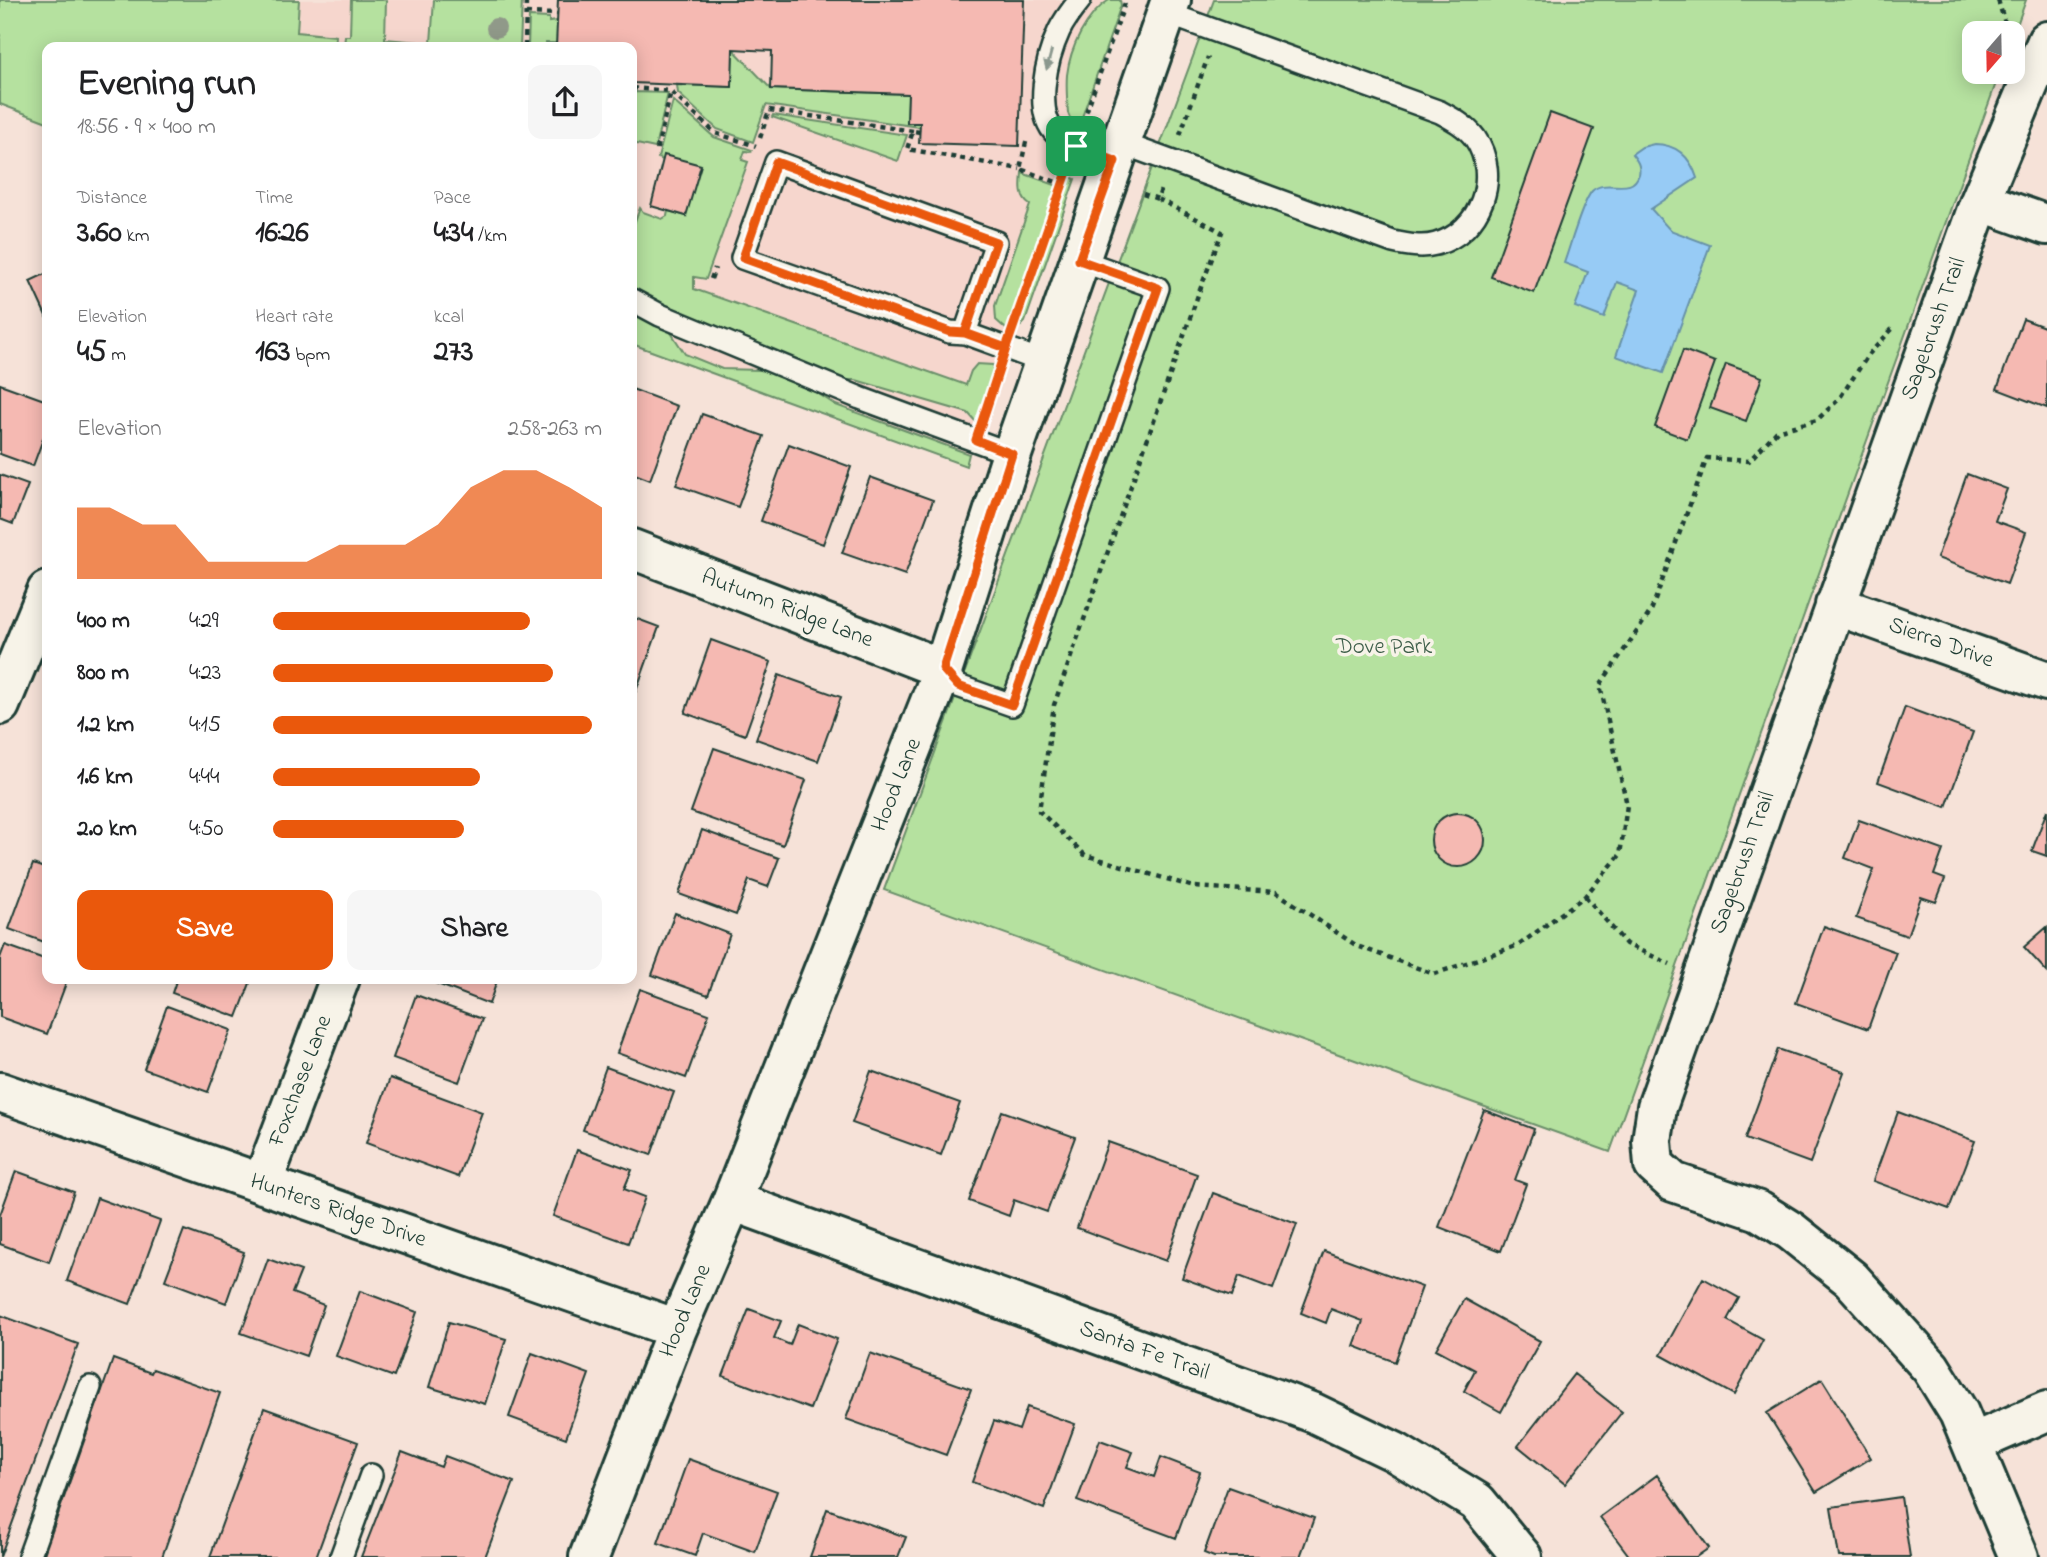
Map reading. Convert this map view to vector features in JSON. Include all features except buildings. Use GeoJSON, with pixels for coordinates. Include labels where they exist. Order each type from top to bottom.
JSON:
{"type":"FeatureCollection","features":[{"type":"Feature","properties":{"kind":"street","name":"Hood Lane"},"geometry":{"type":"LineString","coordinates":[[589,1557],[677,1329],[732,1201],[943,669],[1012,454],[1169,6]]}},
{"type":"Feature","properties":{"kind":"street","name":"Sagebrush Trail"},"geometry":{"type":"LineString","coordinates":[[2019,1557],[1959,1413],[1931,1368],[1851,1279],[1791,1231],[1759,1211],[1673,1182],[1654,1165],[1652,1142],[1657,1107],[1835,605],[1980,201],[2047,41]]}},
{"type":"Feature","properties":{"kind":"street"},"geometry":{"type":"LineString","coordinates":[[1980,201],[2047,225]]}},
{"type":"Feature","properties":{"kind":"street","name":"Autumn Ridge Lane"},"geometry":{"type":"LineString","coordinates":[[637,552],[943,669]]}},
{"type":"Feature","properties":{"kind":"street"},"geometry":{"type":"LineString","coordinates":[[0,705],[42,603]]}},
{"type":"Feature","properties":{"kind":"street","name":"Sierra Drive"},"geometry":{"type":"LineString","coordinates":[[1835,605],[2047,681]]}},
{"type":"Feature","properties":{"kind":"street","name":"Foxchase Lane"},"geometry":{"type":"LineString","coordinates":[[262,1184],[338,984]]}},
{"type":"Feature","properties":{"kind":"street","name":"Hunters Ridge Drive"},"geometry":{"type":"LineString","coordinates":[[0,1092],[677,1329]]}},
{"type":"Feature","properties":{"kind":"street","name":"Santa Fe Trail"},"geometry":{"type":"LineString","coordinates":[[732,1201],[1314,1413],[1395,1452],[1477,1502],[1522,1557]]}},
{"type":"Feature","properties":{"kind":"street"},"geometry":{"type":"LineString","coordinates":[[1973,1444],[2047,1411]]}},
{"type":"Feature","properties":{"kind":"lane"},"geometry":{"type":"LineString","coordinates":[[1080,0],[1059,31],[1044,83],[1045,104],[1054,133],[1076,146],[1118,152],[1393,242],[1414,246],[1436,244],[1456,235],[1472,220],[1483,201],[1487,180],[1484,158],[1475,138],[1459,122],[1440,112],[1169,6]]}},
{"type":"Feature","properties":{"kind":"lane"},"geometry":{"type":"LineString","coordinates":[[965,333],[996,242],[776,162],[743,258],[950,332],[965,333],[1044,362]]}},
{"type":"Feature","properties":{"kind":"lane"},"geometry":{"type":"LineString","coordinates":[[943,669],[958,686],[1012,705],[1158,288],[1079,260]]}},
{"type":"Feature","properties":{"kind":"lane"},"geometry":{"type":"LineString","coordinates":[[637,303],[660,315],[860,398],[1012,454]]}},
{"type":"Feature","properties":{"kind":"lane"},"geometry":{"type":"LineString","coordinates":[[29,1557],[90,1387]]}},
{"type":"Feature","properties":{"kind":"lane"},"geometry":{"type":"LineString","coordinates":[[341,1557],[371,1475]]}},
{"type":"Feature","properties":{"kind":"path"},"geometry":{"type":"LineString","coordinates":[[525,42],[526,0]]}},
{"type":"Feature","properties":{"kind":"path"},"geometry":{"type":"LineString","coordinates":[[976,440],[1126,0]]}},
{"type":"Feature","properties":{"kind":"path"},"geometry":{"type":"LineString","coordinates":[[1998,0],[2004,21]]}},
{"type":"Feature","properties":{"kind":"path"},"geometry":{"type":"LineString","coordinates":[[526,13],[558,14]]}},
{"type":"Feature","properties":{"kind":"path"},"geometry":{"type":"LineString","coordinates":[[637,88],[672,90],[671,92],[715,133],[757,147]]}},
{"type":"Feature","properties":{"kind":"path"},"geometry":{"type":"LineString","coordinates":[[657,149],[671,92]]}},
{"type":"Feature","properties":{"kind":"path"},"geometry":{"type":"LineString","coordinates":[[920,132],[913,131],[907,149],[1020,169]]}},
{"type":"Feature","properties":{"kind":"path"},"geometry":{"type":"LineString","coordinates":[[1158,199],[1223,232],[1193,308],[1054,705],[1039,811],[1085,855],[1194,887],[1276,892],[1357,946],[1434,974],[1519,945],[1586,896],[1620,855],[1627,805],[1600,685],[1651,611],[1707,458],[1749,461],[1777,431],[1817,421],[1839,400],[1869,354],[1896,325]]}},
{"type":"Feature","properties":{"kind":"path"},"geometry":{"type":"LineString","coordinates":[[1586,896],[1626,944],[1702,979]]}},
{"type":"Feature","properties":{"kind":"shaded area"},"geometry":{"type":"Polygon","coordinates":[[[0,0],[1122,0],[979,415],[966,466],[637,346],[637,42],[42,42],[42,120],[0,104],[0,0]]]}},
{"type":"Feature","properties":{"kind":"green space"},"geometry":{"type":"Polygon","coordinates":[[[0,0],[299,0],[297,32],[336,36],[335,42],[42,42],[42,120],[0,104],[0,0]]]}},
{"type":"Feature","properties":{"kind":"green space"},"geometry":{"type":"Polygon","coordinates":[[[351,0],[386,0],[385,39],[420,42],[344,42],[345,36],[350,36],[351,0]]]}},
{"type":"Feature","properties":{"kind":"green space"},"geometry":{"type":"Polygon","coordinates":[[[434,0],[522,0],[520,42],[431,42],[434,0]]]}},
{"type":"Feature","properties":{"kind":"green space"},"geometry":{"type":"Polygon","coordinates":[[[1109,0],[1120,0],[1121,5],[1081,120],[1077,123],[1068,113],[1069,65],[1086,23],[1109,0]]]}},
{"type":"Feature","properties":{"kind":"green space","name":"Dove Park"},"geometry":{"type":"Polygon","coordinates":[[[1214,0],[2026,0],[2018,21],[1962,21],[1962,84],[1996,84],[1610,1152],[884,890],[1214,0]]]}},
{"type":"Feature","properties":{"kind":"green space"},"geometry":{"type":"Polygon","coordinates":[[[529,17],[549,18],[549,22],[557,21],[557,42],[528,42],[529,17]]]}},
{"type":"Feature","properties":{"kind":"green space"},"geometry":{"type":"Polygon","coordinates":[[[733,49],[771,89],[908,94],[907,122],[920,123],[920,127],[766,105],[753,142],[717,129],[678,93],[677,85],[731,87],[733,49]]]}},
{"type":"Feature","properties":{"kind":"green space"},"geometry":{"type":"Polygon","coordinates":[[[637,92],[668,93],[655,148],[637,144],[637,92]]]}},
{"type":"Feature","properties":{"kind":"green space"},"geometry":{"type":"Polygon","coordinates":[[[673,101],[714,137],[752,150],[745,151],[742,160],[748,162],[706,279],[694,277],[694,289],[966,385],[977,364],[993,365],[994,372],[977,423],[968,413],[856,380],[844,380],[692,320],[637,292],[637,216],[640,208],[643,212],[662,219],[667,216],[668,211],[686,216],[663,160],[658,158],[673,101]]]}},
{"type":"Feature","properties":{"kind":"green space"},"geometry":{"type":"Polygon","coordinates":[[[773,115],[907,135],[898,161],[772,117],[773,115]]]}},
{"type":"Feature","properties":{"kind":"green space"},"geometry":{"type":"Polygon","coordinates":[[[1022,173],[1058,186],[1012,321],[1006,329],[996,320],[995,306],[1030,205],[1022,195],[1022,173]]]}},
{"type":"Feature","properties":{"kind":"green space"},"geometry":{"type":"Polygon","coordinates":[[[1068,176],[1075,179],[1025,322],[1021,326],[1018,321],[1068,176]]]}},
{"type":"Feature","properties":{"kind":"green space"},"geometry":{"type":"Polygon","coordinates":[[[637,311],[668,328],[685,354],[722,369],[761,370],[814,391],[836,405],[969,454],[966,466],[637,346],[637,311]]]}},
{"type":"Feature","properties":{"kind":"water"},"geometry":{"type":"Polygon","coordinates":[[[1654,144],[1676,149],[1691,163],[1697,178],[1651,209],[1670,230],[1710,245],[1663,373],[1616,356],[1639,290],[1617,282],[1604,318],[1575,307],[1588,272],[1564,263],[1580,214],[1592,191],[1598,187],[1625,186],[1636,181],[1639,168],[1632,154],[1642,147],[1654,144]]]}},
{"type":"Feature","properties":{"kind":"route"},"geometry":{"type":"LineString","coordinates":[[1076,146],[1006,348],[965,333],[950,332],[743,258],[776,162],[996,242],[965,333],[1006,348],[976,440],[1012,454],[943,669],[958,686],[1012,705],[1158,288],[1079,260],[1115,161],[1076,146]]}}]}
